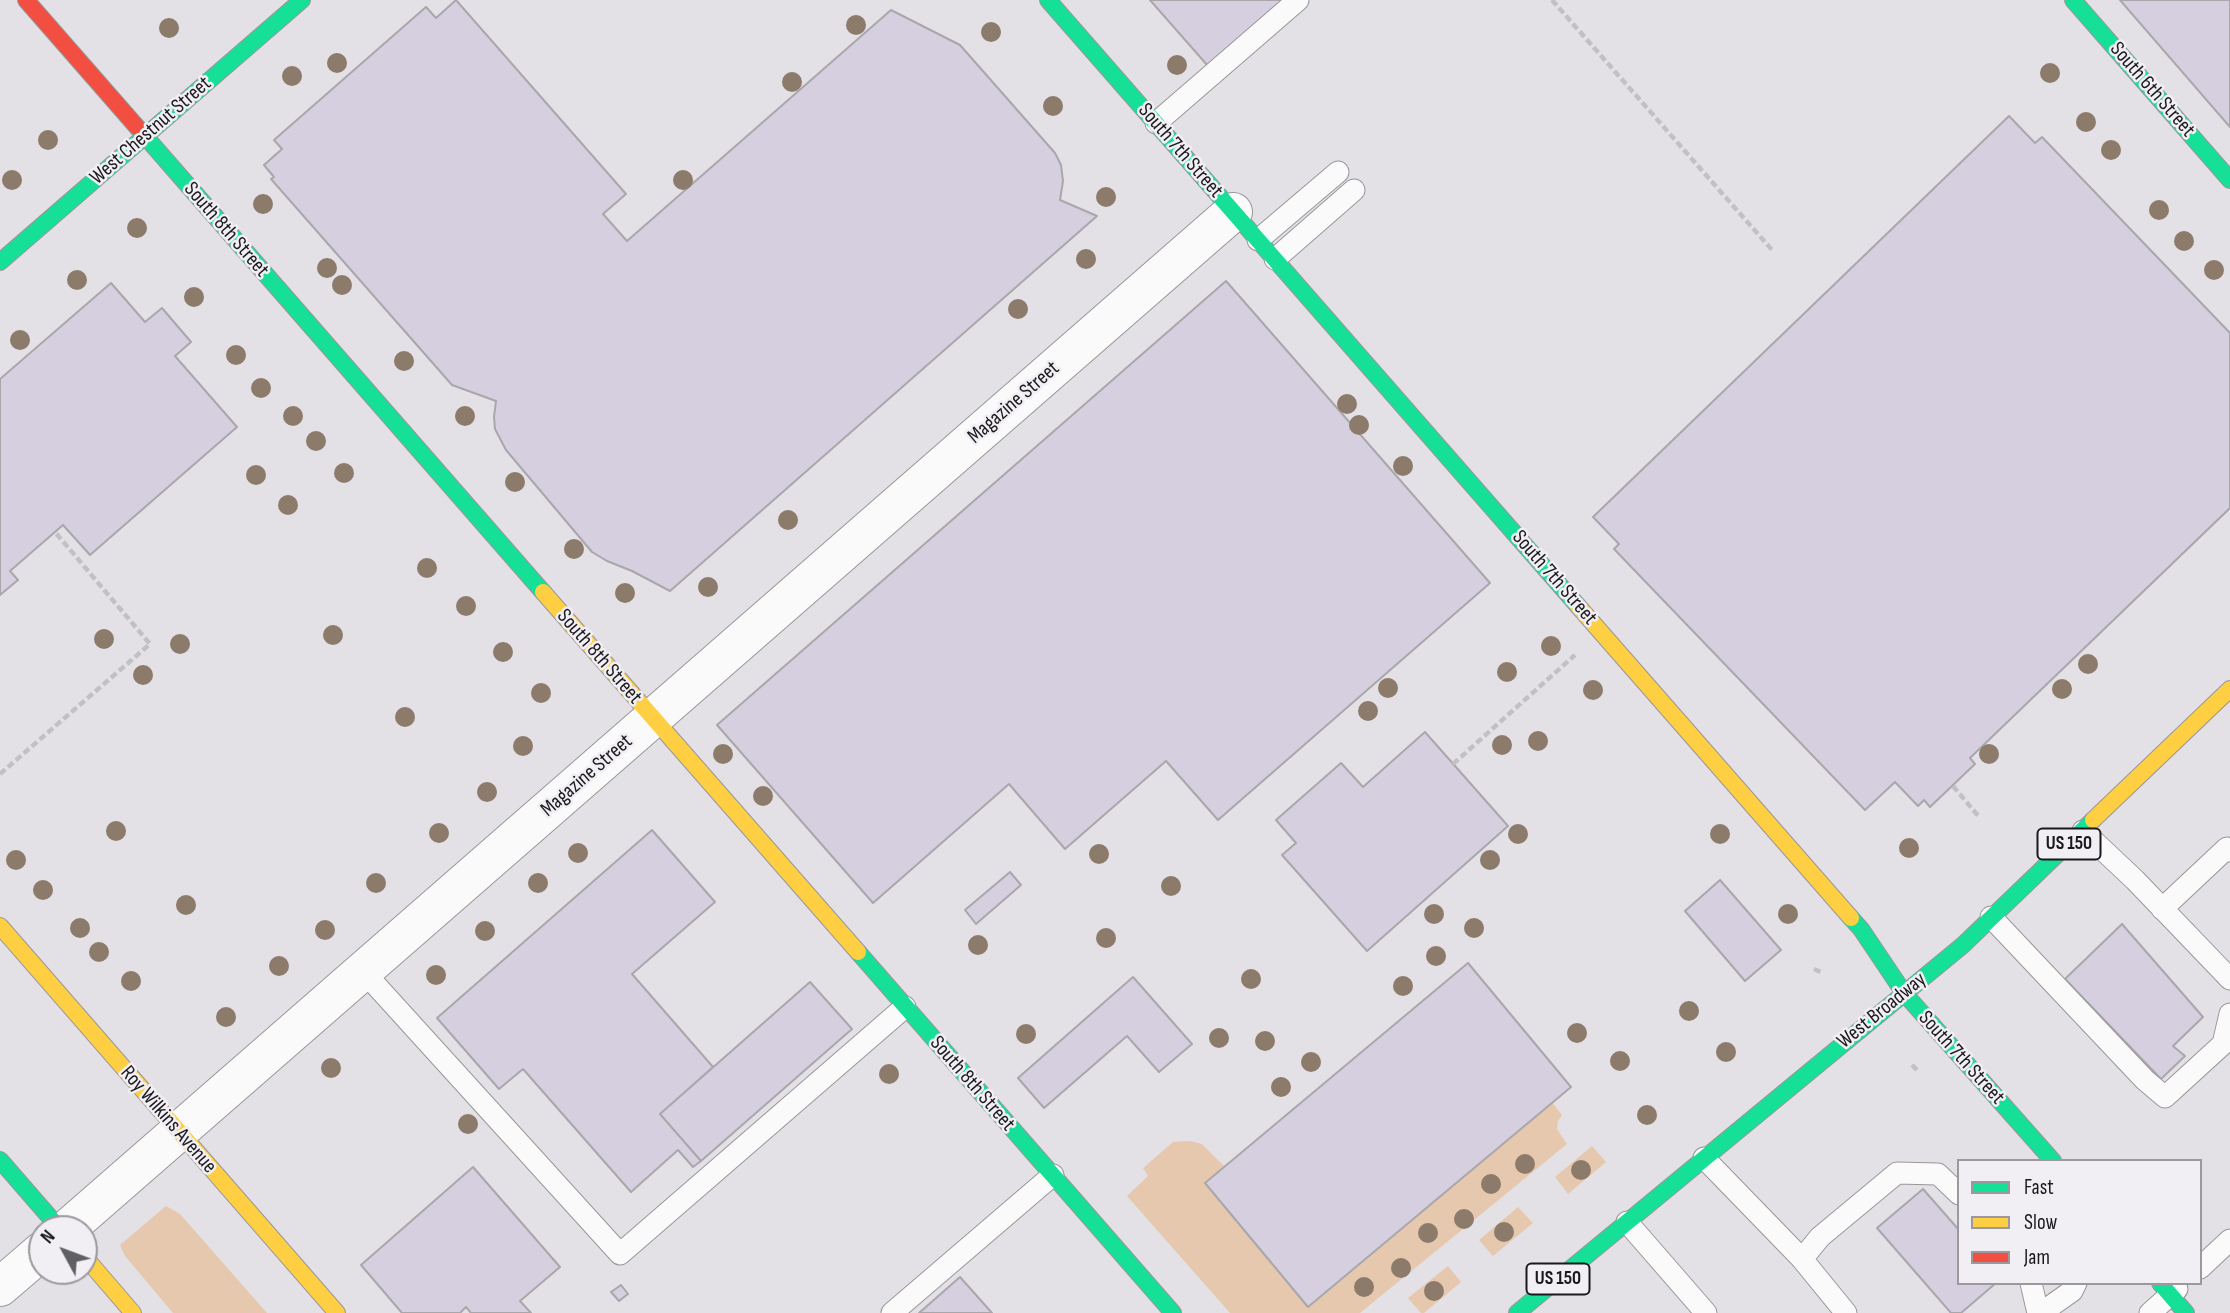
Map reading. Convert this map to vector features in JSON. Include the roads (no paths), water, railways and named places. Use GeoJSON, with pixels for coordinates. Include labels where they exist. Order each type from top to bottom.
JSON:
{"type":"FeatureCollection","features":[{"type":"Feature","properties":{"kind":"street","name":"South 8th Street"},"geometry":{"type":"LineString","coordinates":[[26,0],[1173,1313]]}},
{"type":"Feature","properties":{"kind":"street","name":"West Chestnut Street"},"geometry":{"type":"LineString","coordinates":[[0,262],[302,0]]}},
{"type":"Feature","properties":{"kind":"street","name":"South 7th Street"},"geometry":{"type":"LineString","coordinates":[[1048,0],[1861,929],[1904,993],[2051,1159]]}},
{"type":"Feature","properties":{"kind":"street","name":"South 6th Street"},"geometry":{"type":"LineString","coordinates":[[2073,0],[2230,180]]}},
{"type":"Feature","properties":{"kind":"street","name":"Magazine Street"},"geometry":{"type":"LineString","coordinates":[[83,1215],[1233,212]]}},
{"type":"Feature","properties":{"kind":"street","name":"West Broadway"},"geometry":{"type":"LineString","coordinates":[[1517,1313],[1963,945],[2230,689]]}},
{"type":"Feature","properties":{"kind":"street","name":"Roy Wilkins Avenue"},"geometry":{"type":"LineString","coordinates":[[0,926],[337,1313]]}},
{"type":"Feature","properties":{"kind":"street"},"geometry":{"type":"LineString","coordinates":[[0,1160],[48,1215]]}},
{"type":"Feature","properties":{"kind":"street"},"geometry":{"type":"LineString","coordinates":[[0,1287],[28,1263]]}},
{"type":"Feature","properties":{"kind":"street"},"geometry":{"type":"LineString","coordinates":[[98,1272],[133,1313]]}},
{"type":"Feature","properties":{"kind":"street"},"geometry":{"type":"LineString","coordinates":[[2171,1287],[2186,1313]]}},
{"type":"Feature","properties":{"kind":"lane"},"geometry":{"type":"LineString","coordinates":[[1156,123],[1298,0]]}},
{"type":"Feature","properties":{"kind":"lane"},"geometry":{"type":"LineString","coordinates":[[1258,240],[1338,172]]}},
{"type":"Feature","properties":{"kind":"lane"},"geometry":{"type":"LineString","coordinates":[[1275,259],[1354,190]]}},
{"type":"Feature","properties":{"kind":"lane"},"geometry":{"type":"LineString","coordinates":[[2083,831],[2230,979]]}},
{"type":"Feature","properties":{"kind":"lane"},"geometry":{"type":"LineString","coordinates":[[2162,908],[2227,848],[2230,851]]}},
{"type":"Feature","properties":{"kind":"lane"},"geometry":{"type":"LineString","coordinates":[[1991,917],[2145,1080],[2165,1097],[2223,1044],[2230,1014]]}},
{"type":"Feature","properties":{"kind":"lane"},"geometry":{"type":"LineString","coordinates":[[363,971],[620,1254],[905,1007]]}},
{"type":"Feature","properties":{"kind":"lane"},"geometry":{"type":"LineString","coordinates":[[1704,1158],[1802,1259],[1846,1313]]}},
{"type":"Feature","properties":{"kind":"lane"},"geometry":{"type":"LineString","coordinates":[[1802,1259],[1820,1237],[1897,1173],[1938,1174],[1957,1192]]}},
{"type":"Feature","properties":{"kind":"lane"},"geometry":{"type":"LineString","coordinates":[[891,1313],[1052,1175]]}},
{"type":"Feature","properties":{"kind":"lane"},"geometry":{"type":"LineString","coordinates":[[1627,1222],[1706,1313]]}},
{"type":"Feature","properties":{"kind":"lane"},"geometry":{"type":"LineString","coordinates":[[2202,1266],[2230,1240]]}},
{"type":"Feature","properties":{"kind":"lane"},"geometry":{"type":"LineString","coordinates":[[2032,1285],[2039,1313],[2072,1290],[2075,1285]]}},
{"type":"Feature","properties":{"kind":"lane"},"geometry":{"type":"LineString","coordinates":[[2150,1313],[2171,1287]]}}]}
